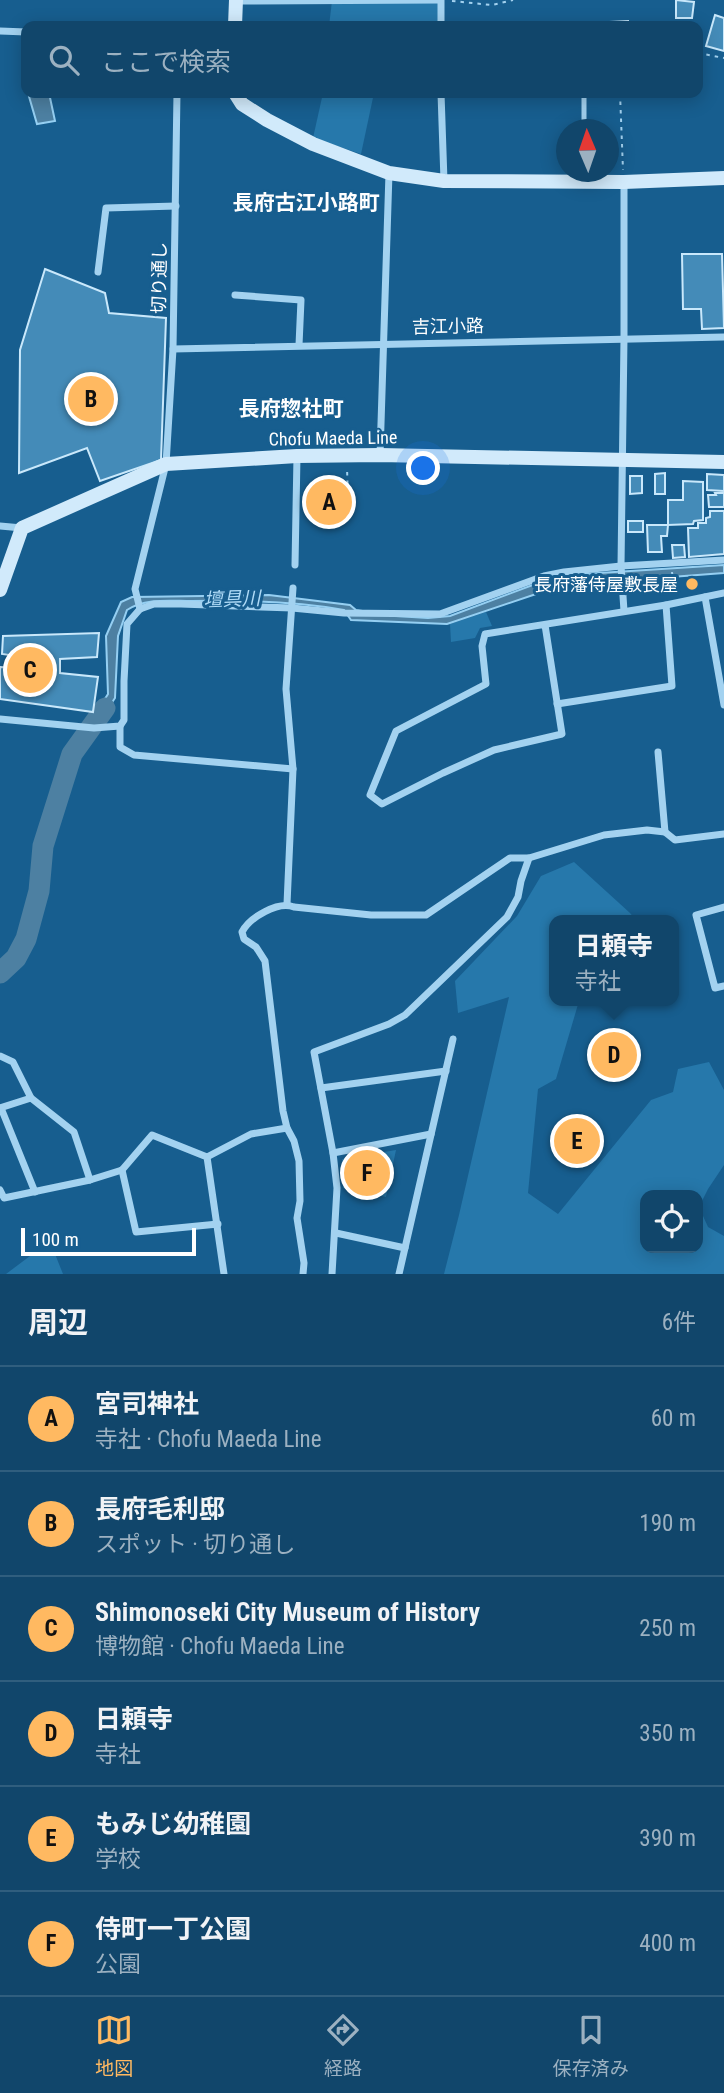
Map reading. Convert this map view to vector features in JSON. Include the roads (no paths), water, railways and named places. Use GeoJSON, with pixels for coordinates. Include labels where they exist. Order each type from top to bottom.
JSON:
{"type":"FeatureCollection","features":[{"type":"Feature","properties":{"kind":"main road"},"geometry":{"type":"LineString","coordinates":[[235,21],[236,1]]}},
{"type":"Feature","properties":{"kind":"main road"},"geometry":{"type":"LineString","coordinates":[[238,98],[242,104],[267,120],[302,138],[389,173],[444,181],[556,178]]}},
{"type":"Feature","properties":{"kind":"main road"},"geometry":{"type":"LineString","coordinates":[[619,181],[724,178]]}},
{"type":"Feature","properties":{"kind":"main road","name":"Chofu Maeda Line"},"geometry":{"type":"LineString","coordinates":[[22,528],[166,464],[297,456],[380,455],[724,462]]}},
{"type":"Feature","properties":{"kind":"main road"},"geometry":{"type":"LineString","coordinates":[[0,590],[22,528]]}},
{"type":"Feature","properties":{"kind":"street"},"geometry":{"type":"LineString","coordinates":[[236,1],[440,0],[441,21]]}},
{"type":"Feature","properties":{"kind":"street"},"geometry":{"type":"LineString","coordinates":[[0,31],[21,32]]}},
{"type":"Feature","properties":{"kind":"street","name":"切り通し"},"geometry":{"type":"LineString","coordinates":[[140,609],[135,589],[166,464],[173,349],[177,98]]}},
{"type":"Feature","properties":{"kind":"street"},"geometry":{"type":"LineString","coordinates":[[441,98],[444,181]]}},
{"type":"Feature","properties":{"kind":"street"},"geometry":{"type":"LineString","coordinates":[[380,455],[389,173]]}},
{"type":"Feature","properties":{"kind":"street"},"geometry":{"type":"LineString","coordinates":[[624,182],[625,338],[621,568],[624,611]]}},
{"type":"Feature","properties":{"kind":"street"},"geometry":{"type":"LineString","coordinates":[[98,272],[106,208],[176,206]]}},
{"type":"Feature","properties":{"kind":"street"},"geometry":{"type":"LineString","coordinates":[[234,295],[301,300],[299,345]]}},
{"type":"Feature","properties":{"kind":"street","name":"吉江小路"},"geometry":{"type":"LineString","coordinates":[[173,349],[724,337]]}},
{"type":"Feature","properties":{"kind":"street"},"geometry":{"type":"LineString","coordinates":[[295,565],[297,456]]}},
{"type":"Feature","properties":{"kind":"street"},"geometry":{"type":"LineString","coordinates":[[0,526],[22,528]]}},
{"type":"Feature","properties":{"kind":"street"},"geometry":{"type":"LineString","coordinates":[[293,769],[134,755],[120,747],[120,726],[124,720],[127,624],[140,609],[154,604],[292,599],[344,613],[440,614],[544,576],[564,572],[724,560]]}},
{"type":"Feature","properties":{"kind":"street"},"geometry":{"type":"LineString","coordinates":[[545,625],[562,734],[494,750],[382,804],[370,794],[396,732],[486,684],[482,646],[485,634],[724,593]]}},
{"type":"Feature","properties":{"kind":"street"},"geometry":{"type":"LineString","coordinates":[[705,597],[724,705]]}},
{"type":"Feature","properties":{"kind":"street"},"geometry":{"type":"LineString","coordinates":[[287,904],[293,769],[286,689],[292,599]]}},
{"type":"Feature","properties":{"kind":"street"},"geometry":{"type":"LineString","coordinates":[[557,704],[672,686],[666,605]]}},
{"type":"Feature","properties":{"kind":"street"},"geometry":{"type":"LineString","coordinates":[[0,719],[94,728],[120,726]]}},
{"type":"Feature","properties":{"kind":"street"},"geometry":{"type":"LineString","coordinates":[[658,752],[666,832]]}},
{"type":"Feature","properties":{"kind":"street"},"geometry":{"type":"LineString","coordinates":[[303,1274],[304,1263],[297,1218],[300,1201],[299,1161],[283,1111],[265,961],[256,947],[244,939],[242,932],[245,926],[262,913],[287,904],[371,915],[426,915],[510,858],[530,858],[604,835],[647,830],[666,832],[675,840],[724,834]]}},
{"type":"Feature","properties":{"kind":"street"},"geometry":{"type":"LineString","coordinates":[[332,1274],[337,1188],[314,1052],[389,1024],[405,1015],[507,917],[518,897],[530,858]]}},
{"type":"Feature","properties":{"kind":"street"},"geometry":{"type":"LineString","coordinates":[[724,907],[696,915],[715,988],[724,986]]}},
{"type":"Feature","properties":{"kind":"street"},"geometry":{"type":"LineString","coordinates":[[399,1274],[453,1039]]}},
{"type":"Feature","properties":{"kind":"street"},"geometry":{"type":"LineString","coordinates":[[0,1056],[13,1062],[31,1098],[74,1132],[90,1180]]}},
{"type":"Feature","properties":{"kind":"street"},"geometry":{"type":"LineString","coordinates":[[321,1088],[446,1071]]}},
{"type":"Feature","properties":{"kind":"street"},"geometry":{"type":"LineString","coordinates":[[31,1098],[1,1108],[36,1192]]}},
{"type":"Feature","properties":{"kind":"street"},"geometry":{"type":"LineString","coordinates":[[0,1190],[4,1198],[90,1180],[122,1170],[152,1135],[207,1157],[251,1134],[287,1128]]}},
{"type":"Feature","properties":{"kind":"street"},"geometry":{"type":"LineString","coordinates":[[333,1153],[431,1133]]}},
{"type":"Feature","properties":{"kind":"street"},"geometry":{"type":"LineString","coordinates":[[207,1157],[223,1274]]}},
{"type":"Feature","properties":{"kind":"street"},"geometry":{"type":"LineString","coordinates":[[122,1170],[136,1233],[218,1224]]}},
{"type":"Feature","properties":{"kind":"street"},"geometry":{"type":"LineString","coordinates":[[336,1233],[405,1248]]}},
{"type":"Feature","properties":{"kind":"lane"},"geometry":{"type":"LineString","coordinates":[[584,98],[584,119]]}},
{"type":"Feature","properties":{"kind":"water"},"geometry":{"type":"Polygon","coordinates":[[[29,98],[50,98],[55,121],[37,124],[29,98]]]}},
{"type":"Feature","properties":{"kind":"water","name":"壇具川"},"geometry":{"type":"Polygon","coordinates":[[[724,565],[724,573],[578,584],[539,593],[447,624],[351,620],[344,610],[287,603],[149,602],[127,610],[118,636],[115,698],[97,725],[89,724],[108,694],[106,636],[121,602],[132,597],[269,595],[350,605],[356,610],[396,616],[428,618],[450,616],[546,580],[568,575],[724,565]]]}},
{"type":"Feature","properties":{"kind":"waterway","name":"壇具川"},"geometry":{"type":"LineString","coordinates":[[0,973],[16,958],[26,939],[39,891],[43,846],[72,754],[105,708]]}},
{"type":"Feature","properties":{"kind":"place","name":"長府毛利邸"},"geometry":{"type":"Point","coordinates":[91,399]}},
{"type":"Feature","properties":{"kind":"place","name":"宮司神社"},"geometry":{"type":"Point","coordinates":[329,502]}},
{"type":"Feature","properties":{"kind":"place","name":"長府藩侍屋敷長屋"},"geometry":{"type":"Point","coordinates":[692,584]}},
{"type":"Feature","properties":{"kind":"place","name":"Shimonoseki City Museum of History"},"geometry":{"type":"Point","coordinates":[30,670]}},
{"type":"Feature","properties":{"kind":"place","name":"日頼寺"},"geometry":{"type":"Point","coordinates":[614,1055]}},
{"type":"Feature","properties":{"kind":"place","name":"もみじ幼稚園"},"geometry":{"type":"Point","coordinates":[577,1141]}},
{"type":"Feature","properties":{"kind":"place","name":"侍町一丁公園"},"geometry":{"type":"Point","coordinates":[367,1173]}},
{"type":"Feature","properties":{"kind":"district","name":"長府古江小路町"},"geometry":{"type":"Point","coordinates":[306,203]}},
{"type":"Feature","properties":{"kind":"district","name":"長府惣社町"},"geometry":{"type":"Point","coordinates":[291,409]}}]}
